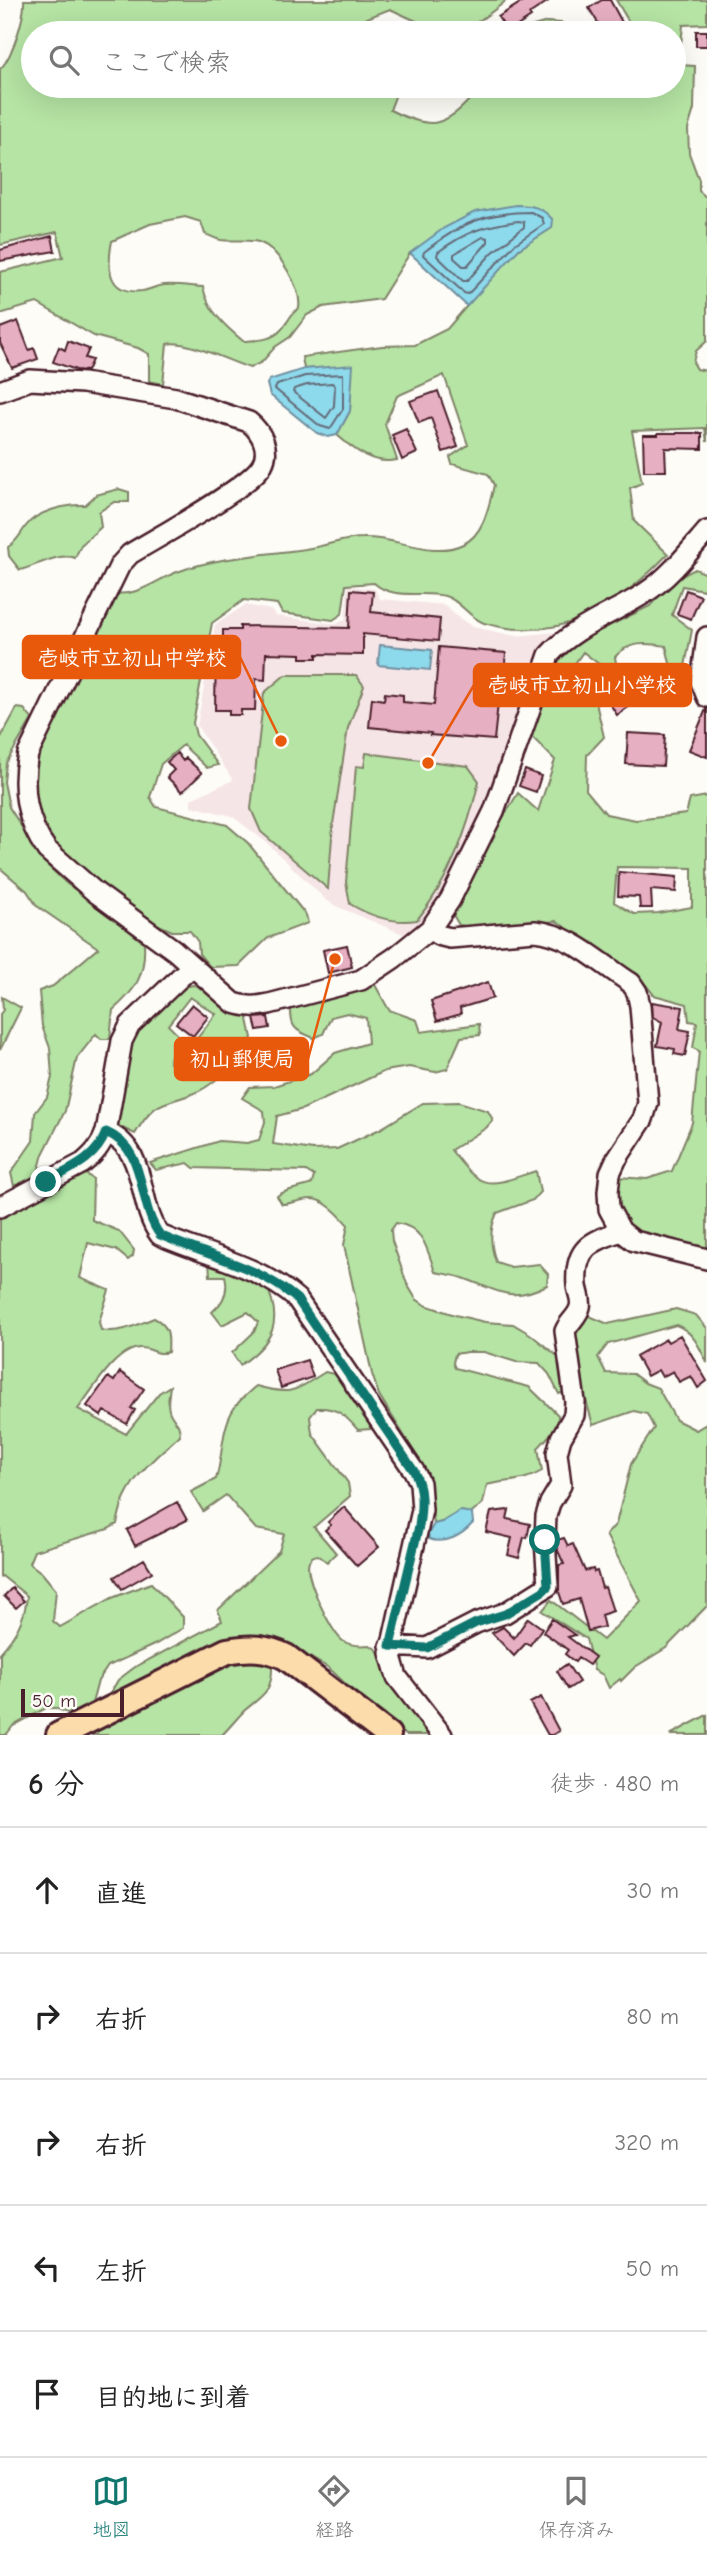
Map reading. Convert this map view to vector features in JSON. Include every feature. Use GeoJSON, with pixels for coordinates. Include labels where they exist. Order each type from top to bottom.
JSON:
{"type":"FeatureCollection","features":[{"type":"Feature","properties":{"kind":"main road"},"geometry":{"type":"LineString","coordinates":[[59,1735],[227,1651],[243,1648],[273,1650],[286,1657],[388,1735]]}},
{"type":"Feature","properties":{"kind":"street"},"geometry":{"type":"LineString","coordinates":[[0,391],[30,380],[49,380],[152,392],[248,422],[257,429],[265,447],[263,464],[256,473],[228,494],[130,554],[120,565],[28,754],[23,779],[27,805],[41,842],[47,850],[95,892],[174,950],[234,1003],[254,1007],[361,980],[430,929],[450,900],[494,811],[549,655],[561,641],[649,590],[707,531]]}},
{"type":"Feature","properties":{"kind":"street"},"geometry":{"type":"LineString","coordinates":[[707,637],[701,682],[707,697]]}},
{"type":"Feature","properties":{"kind":"street"},"geometry":{"type":"LineString","coordinates":[[430,929],[438,935],[450,938],[535,931],[549,933],[572,944],[631,983],[637,992],[643,1031],[648,1103],[643,1119],[610,1173],[609,1209],[621,1231],[634,1241],[707,1259]]}},
{"type":"Feature","properties":{"kind":"street"},"geometry":{"type":"LineString","coordinates":[[0,1207],[83,1163],[102,1143],[121,1041],[147,1006],[192,966]]}},
{"type":"Feature","properties":{"kind":"street"},"geometry":{"type":"LineString","coordinates":[[106,1132],[118,1137],[131,1153],[139,1170],[148,1213],[160,1235],[248,1268],[284,1287],[297,1299],[414,1471],[420,1483],[422,1510],[390,1646],[392,1665],[397,1678],[442,1735]]}},
{"type":"Feature","properties":{"kind":"street"},"geometry":{"type":"LineString","coordinates":[[390,1646],[427,1648],[476,1623],[505,1614],[548,1586],[545,1516],[561,1485],[557,1453],[561,1438],[575,1415],[565,1331],[580,1309],[576,1279],[578,1265],[583,1251],[592,1241],[621,1231]]}},
{"type":"Feature","properties":{"kind":"shaded area"},"geometry":{"type":"Polygon","coordinates":[[[348,586],[375,589],[380,599],[445,605],[473,627],[516,636],[556,632],[540,652],[504,771],[440,904],[417,928],[403,934],[326,900],[267,843],[232,816],[191,806],[191,799],[233,780],[197,726],[215,625],[245,605],[271,610],[276,616],[337,624],[345,619],[348,586]]]}},
{"type":"Feature","properties":{"kind":"green space"},"geometry":{"type":"Polygon","coordinates":[[[24,0],[507,0],[478,21],[417,21],[390,9],[364,21],[21,21],[24,0]]]}},
{"type":"Feature","properties":{"kind":"green space"},"geometry":{"type":"Polygon","coordinates":[[[616,0],[707,0],[707,24],[686,25],[686,21],[628,21],[616,0]]]}},
{"type":"Feature","properties":{"kind":"green space"},"geometry":{"type":"Polygon","coordinates":[[[21,21],[21,98],[394,98],[390,110],[427,123],[444,120],[456,113],[470,98],[686,98],[686,65],[695,66],[694,109],[688,129],[689,153],[699,180],[699,191],[707,198],[707,341],[696,351],[693,362],[697,369],[707,371],[707,442],[705,428],[632,431],[642,483],[630,488],[634,521],[668,554],[629,590],[608,605],[563,625],[538,629],[512,629],[484,623],[445,596],[390,592],[374,583],[346,585],[342,614],[333,620],[282,613],[277,604],[244,600],[212,623],[193,723],[196,735],[218,765],[207,768],[183,745],[161,764],[150,797],[156,807],[227,825],[248,843],[306,915],[308,923],[268,938],[239,966],[210,967],[199,954],[198,942],[190,931],[172,931],[152,922],[102,887],[61,853],[42,827],[35,807],[35,765],[45,738],[115,593],[132,592],[180,571],[212,562],[311,548],[350,539],[375,538],[439,549],[463,544],[476,534],[484,519],[494,485],[488,474],[452,464],[450,457],[468,445],[444,375],[397,396],[385,424],[397,460],[380,460],[357,451],[337,435],[350,411],[352,366],[304,369],[302,357],[382,346],[415,345],[447,329],[503,264],[519,249],[552,228],[410,253],[381,299],[323,307],[307,315],[290,337],[275,347],[262,362],[250,368],[196,348],[167,344],[163,384],[149,381],[149,354],[138,348],[94,336],[37,303],[0,314],[0,272],[63,257],[57,232],[0,245],[0,69],[13,47],[21,21]],[[185,217],[150,224],[112,241],[112,277],[122,289],[130,291],[164,285],[203,287],[213,311],[243,341],[264,339],[277,334],[299,308],[297,291],[282,262],[261,243],[221,240],[205,234],[201,222],[185,217]]]}},
{"type":"Feature","properties":{"kind":"green space"},"geometry":{"type":"Polygon","coordinates":[[[119,489],[129,492],[129,502],[114,502],[99,512],[101,527],[81,545],[75,558],[55,558],[20,570],[9,556],[8,547],[37,516],[61,507],[85,505],[96,495],[119,489]]]}},
{"type":"Feature","properties":{"kind":"green space"},"geometry":{"type":"Polygon","coordinates":[[[695,569],[707,574],[704,590],[682,586],[672,615],[692,630],[683,677],[673,676],[666,646],[652,644],[638,644],[626,648],[615,657],[617,669],[627,679],[625,684],[583,652],[571,669],[596,703],[604,737],[587,755],[586,790],[606,814],[636,820],[686,814],[690,799],[707,796],[707,1252],[633,1232],[621,1212],[618,1194],[618,1177],[647,1179],[672,1171],[692,1123],[699,1051],[693,1048],[697,1022],[689,1021],[687,1004],[654,995],[640,978],[556,921],[481,929],[459,925],[453,915],[518,793],[538,811],[555,760],[529,734],[556,661],[578,641],[650,606],[672,581],[695,569]],[[617,867],[614,902],[634,914],[692,907],[692,868],[617,867]]]}},
{"type":"Feature","properties":{"kind":"green space"},"geometry":{"type":"Polygon","coordinates":[[[285,675],[356,675],[364,686],[348,728],[333,824],[328,889],[261,832],[251,809],[264,693],[285,675]]]}},
{"type":"Feature","properties":{"kind":"green space"},"geometry":{"type":"Polygon","coordinates":[[[17,708],[24,709],[32,719],[6,763],[4,782],[9,807],[45,863],[67,884],[144,943],[144,954],[138,981],[113,1010],[110,1039],[101,1039],[96,1034],[77,1058],[65,1111],[43,1154],[37,1176],[14,1186],[11,1173],[33,1141],[35,1113],[47,1097],[52,1077],[50,1048],[42,1026],[39,991],[53,986],[98,948],[37,906],[27,891],[0,868],[0,739],[17,708]]]}},
{"type":"Feature","properties":{"kind":"green space"},"geometry":{"type":"Polygon","coordinates":[[[366,753],[468,766],[479,781],[456,854],[439,888],[417,920],[382,918],[350,904],[346,882],[356,766],[364,767],[366,753]]]}},
{"type":"Feature","properties":{"kind":"green space"},"geometry":{"type":"Polygon","coordinates":[[[374,983],[389,1010],[417,1020],[421,1032],[479,1024],[480,1035],[461,1037],[447,1069],[435,1072],[409,1067],[385,1071],[303,1109],[277,1116],[273,1144],[313,1150],[337,1149],[380,1129],[423,1103],[459,1102],[488,1111],[493,1120],[486,1128],[451,1150],[471,1174],[488,1182],[507,1180],[536,1171],[540,1192],[533,1200],[497,1213],[492,1244],[496,1262],[511,1267],[539,1264],[548,1274],[547,1285],[523,1294],[504,1293],[463,1278],[435,1272],[423,1240],[405,1225],[396,1223],[391,1230],[392,1241],[407,1284],[416,1299],[425,1305],[455,1315],[485,1322],[513,1324],[530,1334],[560,1358],[567,1391],[559,1394],[549,1374],[539,1363],[516,1362],[484,1352],[455,1354],[455,1368],[529,1387],[558,1415],[558,1426],[538,1448],[542,1471],[522,1479],[487,1485],[483,1503],[472,1513],[460,1511],[434,1524],[428,1474],[379,1395],[372,1374],[344,1245],[348,1225],[321,1202],[307,1199],[282,1204],[277,1196],[285,1191],[312,1184],[314,1176],[306,1171],[194,1168],[188,1163],[156,1170],[150,1163],[219,1141],[247,1143],[259,1140],[265,1122],[264,1111],[242,1098],[250,1087],[274,1086],[311,1074],[335,1053],[368,1043],[366,1018],[347,1013],[331,1017],[323,1034],[314,1038],[295,1027],[291,1019],[291,1005],[374,983]]]}},
{"type":"Feature","properties":{"kind":"green space"},"geometry":{"type":"Polygon","coordinates":[[[193,985],[208,988],[247,1014],[252,1038],[236,1060],[213,1082],[199,1091],[156,1107],[135,1134],[118,1126],[120,1091],[131,1046],[148,1018],[172,995],[193,985]],[[190,997],[168,1025],[179,1036],[169,1061],[178,1074],[196,1065],[192,1045],[216,1014],[190,997]]]}},
{"type":"Feature","properties":{"kind":"green space"},"geometry":{"type":"Polygon","coordinates":[[[2,997],[21,1008],[0,1050],[0,1014],[3,1010],[2,997]]]}},
{"type":"Feature","properties":{"kind":"green space"},"geometry":{"type":"Polygon","coordinates":[[[86,1174],[93,1179],[92,1220],[119,1231],[134,1250],[133,1256],[128,1260],[116,1250],[88,1243],[80,1278],[109,1290],[99,1322],[101,1330],[121,1330],[154,1318],[166,1328],[168,1352],[141,1348],[123,1355],[106,1371],[78,1409],[126,1434],[159,1393],[170,1386],[169,1408],[180,1435],[135,1480],[124,1500],[117,1524],[34,1551],[29,1563],[42,1573],[56,1590],[53,1621],[60,1627],[112,1598],[151,1583],[183,1617],[183,1628],[108,1666],[98,1681],[90,1711],[73,1715],[55,1708],[46,1708],[13,1726],[6,1735],[0,1735],[0,1653],[19,1626],[27,1596],[0,1577],[0,1217],[86,1174]]]}},
{"type":"Feature","properties":{"kind":"green space"},"geometry":{"type":"Polygon","coordinates":[[[209,1261],[266,1284],[271,1297],[274,1320],[268,1339],[240,1365],[232,1353],[254,1332],[258,1322],[248,1312],[222,1325],[212,1312],[224,1296],[225,1276],[210,1276],[209,1261]]]}},
{"type":"Feature","properties":{"kind":"green space"},"geometry":{"type":"Polygon","coordinates":[[[676,1309],[696,1315],[707,1328],[707,1363],[691,1336],[676,1325],[608,1344],[598,1357],[606,1373],[633,1374],[658,1388],[676,1420],[696,1430],[706,1424],[707,1420],[707,1606],[666,1648],[635,1667],[609,1688],[603,1675],[594,1670],[586,1639],[542,1611],[551,1600],[603,1640],[641,1601],[606,1535],[616,1524],[631,1464],[654,1428],[647,1414],[634,1411],[593,1425],[571,1346],[579,1320],[587,1315],[608,1324],[676,1309]]]}},
{"type":"Feature","properties":{"kind":"green space"},"geometry":{"type":"Polygon","coordinates":[[[325,1372],[338,1375],[369,1417],[370,1429],[358,1430],[345,1416],[330,1409],[317,1408],[310,1417],[312,1433],[348,1483],[350,1496],[314,1527],[336,1553],[327,1562],[318,1555],[312,1557],[308,1568],[310,1578],[319,1603],[338,1636],[349,1644],[370,1645],[377,1650],[432,1735],[406,1735],[375,1712],[329,1668],[275,1638],[254,1638],[108,1697],[118,1680],[135,1667],[222,1621],[218,1610],[279,1551],[284,1534],[256,1529],[226,1495],[203,1511],[191,1492],[216,1479],[229,1418],[247,1394],[256,1386],[278,1391],[293,1390],[325,1372]]]}},
{"type":"Feature","properties":{"kind":"green space"},"geometry":{"type":"Polygon","coordinates":[[[249,1655],[263,1657],[272,1665],[269,1687],[222,1735],[80,1735],[249,1655]]]}},
{"type":"Feature","properties":{"kind":"green space"},"geometry":{"type":"Polygon","coordinates":[[[707,1715],[707,1735],[670,1735],[707,1715]]]}},
{"type":"Feature","properties":{"kind":"water"},"geometry":{"type":"Polygon","coordinates":[[[516,205],[532,206],[545,212],[553,220],[552,228],[519,249],[467,306],[410,253],[444,228],[475,212],[516,205]]]}},
{"type":"Feature","properties":{"kind":"water"},"geometry":{"type":"Polygon","coordinates":[[[353,365],[350,411],[337,435],[328,437],[317,433],[270,395],[267,384],[269,380],[304,369],[353,365]]]}},
{"type":"Feature","properties":{"kind":"water"},"geometry":{"type":"Polygon","coordinates":[[[380,645],[432,650],[430,670],[378,665],[380,645]]]}},
{"type":"Feature","properties":{"kind":"water"},"geometry":{"type":"Polygon","coordinates":[[[460,1511],[472,1513],[473,1523],[469,1527],[447,1540],[429,1539],[428,1534],[434,1524],[460,1511]]]}},
{"type":"Feature","properties":{"kind":"building"},"geometry":{"type":"Polygon","coordinates":[[[525,0],[550,0],[529,14],[531,17],[525,21],[501,21],[498,17],[525,0]]]}},
{"type":"Feature","properties":{"kind":"building"},"geometry":{"type":"Polygon","coordinates":[[[602,0],[610,0],[621,21],[597,21],[589,8],[602,0]]]}},
{"type":"Feature","properties":{"kind":"building"},"geometry":{"type":"Polygon","coordinates":[[[696,31],[707,31],[707,46],[696,46],[696,31]]]}},
{"type":"Feature","properties":{"kind":"building"},"geometry":{"type":"Polygon","coordinates":[[[52,236],[55,251],[0,261],[0,250],[52,236]]]}},
{"type":"Feature","properties":{"kind":"building"},"geometry":{"type":"Polygon","coordinates":[[[18,321],[29,350],[34,348],[38,359],[12,368],[0,343],[0,328],[18,321]]]}},
{"type":"Feature","properties":{"kind":"building"},"geometry":{"type":"Polygon","coordinates":[[[68,341],[89,349],[85,358],[92,360],[87,371],[53,362],[59,347],[65,350],[68,341]]]}},
{"type":"Feature","properties":{"kind":"building"},"geometry":{"type":"Polygon","coordinates":[[[438,391],[458,447],[443,452],[431,418],[419,423],[410,401],[438,391]]]}},
{"type":"Feature","properties":{"kind":"building"},"geometry":{"type":"Polygon","coordinates":[[[406,429],[417,453],[402,460],[392,435],[406,429]]]}},
{"type":"Feature","properties":{"kind":"building"},"geometry":{"type":"Polygon","coordinates":[[[702,433],[702,449],[665,448],[666,471],[644,471],[643,435],[702,433]]]}},
{"type":"Feature","properties":{"kind":"building"},"geometry":{"type":"Polygon","coordinates":[[[351,590],[373,592],[371,612],[440,619],[438,641],[363,634],[363,655],[317,654],[317,658],[301,658],[301,654],[266,653],[265,680],[256,679],[255,710],[241,710],[241,715],[229,715],[229,710],[215,710],[216,651],[219,651],[219,642],[223,642],[223,630],[240,630],[240,626],[349,628],[351,590]]]}},
{"type":"Feature","properties":{"kind":"building"},"geometry":{"type":"Polygon","coordinates":[[[686,590],[701,596],[691,619],[677,614],[686,590]]]}},
{"type":"Feature","properties":{"kind":"building"},"geometry":{"type":"Polygon","coordinates":[[[439,647],[506,653],[494,740],[369,727],[372,698],[384,700],[385,693],[403,695],[403,702],[434,705],[439,647]]]}},
{"type":"Feature","properties":{"kind":"building"},"geometry":{"type":"Polygon","coordinates":[[[618,688],[630,706],[617,715],[605,696],[618,688]]]}},
{"type":"Feature","properties":{"kind":"building"},"geometry":{"type":"Polygon","coordinates":[[[707,709],[707,757],[689,750],[707,709]]]}},
{"type":"Feature","properties":{"kind":"building"},"geometry":{"type":"Polygon","coordinates":[[[628,733],[665,735],[663,766],[626,764],[628,733]]]}},
{"type":"Feature","properties":{"kind":"building"},"geometry":{"type":"Polygon","coordinates":[[[177,753],[183,761],[186,758],[202,773],[182,792],[167,777],[174,770],[167,762],[177,753]]]}},
{"type":"Feature","properties":{"kind":"building"},"geometry":{"type":"Polygon","coordinates":[[[525,770],[541,776],[536,792],[519,786],[525,770]]]}},
{"type":"Feature","properties":{"kind":"building"},"geometry":{"type":"Polygon","coordinates":[[[619,872],[677,877],[676,892],[651,890],[652,908],[640,908],[639,897],[618,896],[619,872]]]}},
{"type":"Feature","properties":{"kind":"building"},"geometry":{"type":"Polygon","coordinates":[[[347,945],[352,967],[328,973],[323,950],[347,945]]]}},
{"type":"Feature","properties":{"kind":"building"},"geometry":{"type":"Polygon","coordinates":[[[488,982],[493,998],[460,1008],[461,1014],[437,1021],[431,1001],[488,982]]]}},
{"type":"Feature","properties":{"kind":"building"},"geometry":{"type":"Polygon","coordinates":[[[652,1002],[683,1007],[679,1029],[690,1031],[685,1056],[674,1054],[675,1049],[657,1046],[662,1022],[653,1017],[652,1002]]]}},
{"type":"Feature","properties":{"kind":"building"},"geometry":{"type":"Polygon","coordinates":[[[192,1004],[208,1017],[193,1036],[176,1023],[192,1004]]]}},
{"type":"Feature","properties":{"kind":"building"},"geometry":{"type":"Polygon","coordinates":[[[268,1017],[270,1028],[257,1030],[254,1018],[268,1017]]]}},
{"type":"Feature","properties":{"kind":"building"},"geometry":{"type":"Polygon","coordinates":[[[680,1335],[707,1381],[698,1388],[691,1376],[679,1382],[673,1371],[662,1377],[658,1370],[647,1376],[636,1356],[666,1339],[668,1342],[680,1335]]]}},
{"type":"Feature","properties":{"kind":"building"},"geometry":{"type":"Polygon","coordinates":[[[307,1360],[313,1377],[281,1388],[275,1370],[307,1360]]]}},
{"type":"Feature","properties":{"kind":"building"},"geometry":{"type":"Polygon","coordinates":[[[120,1372],[144,1389],[131,1408],[135,1410],[127,1424],[104,1411],[101,1416],[87,1406],[108,1377],[114,1381],[120,1372]]]}},
{"type":"Feature","properties":{"kind":"building"},"geometry":{"type":"Polygon","coordinates":[[[177,1502],[187,1520],[135,1546],[127,1530],[177,1502]]]}},
{"type":"Feature","properties":{"kind":"building"},"geometry":{"type":"Polygon","coordinates":[[[344,1507],[379,1547],[357,1566],[325,1530],[331,1525],[328,1522],[344,1507]]]}},
{"type":"Feature","properties":{"kind":"building"},"geometry":{"type":"Polygon","coordinates":[[[509,1510],[507,1519],[530,1524],[519,1558],[508,1555],[512,1538],[486,1532],[491,1512],[509,1510]]]}},
{"type":"Feature","properties":{"kind":"building"},"geometry":{"type":"Polygon","coordinates":[[[564,1538],[568,1546],[573,1544],[585,1571],[597,1571],[602,1588],[605,1587],[613,1611],[601,1615],[604,1627],[588,1631],[579,1599],[563,1604],[559,1592],[559,1565],[564,1564],[558,1551],[557,1540],[564,1538]]]}},
{"type":"Feature","properties":{"kind":"building"},"geometry":{"type":"Polygon","coordinates":[[[144,1559],[152,1572],[122,1589],[114,1577],[144,1559]]]}},
{"type":"Feature","properties":{"kind":"building"},"geometry":{"type":"Polygon","coordinates":[[[12,1588],[24,1601],[16,1608],[4,1596],[12,1588]]]}},
{"type":"Feature","properties":{"kind":"building"},"geometry":{"type":"Polygon","coordinates":[[[528,1618],[542,1628],[530,1645],[526,1643],[514,1656],[492,1633],[503,1627],[514,1638],[528,1618]]]}},
{"type":"Feature","properties":{"kind":"building"},"geometry":{"type":"Polygon","coordinates":[[[552,1619],[575,1635],[568,1637],[595,1657],[589,1665],[578,1658],[575,1662],[565,1654],[568,1650],[543,1632],[552,1619]]]}},
{"type":"Feature","properties":{"kind":"building"},"geometry":{"type":"Polygon","coordinates":[[[567,1664],[579,1682],[568,1689],[557,1671],[567,1664]]]}},
{"type":"Feature","properties":{"kind":"building"},"geometry":{"type":"Polygon","coordinates":[[[541,1697],[559,1731],[552,1735],[548,1735],[530,1703],[541,1697]]]}},
{"type":"Feature","properties":{"kind":"place","name":"壱岐市立初山中学校"},"geometry":{"type":"Point","coordinates":[281,741]}},
{"type":"Feature","properties":{"kind":"place","name":"壱岐市立初山小学校"},"geometry":{"type":"Point","coordinates":[428,763]}},
{"type":"Feature","properties":{"kind":"place","name":"初山郵便局"},"geometry":{"type":"Point","coordinates":[335,959]}},
{"type":"Feature","properties":{"kind":"route"},"geometry":{"type":"LineString","coordinates":[[46,1182],[83,1163],[102,1143],[106,1132],[118,1137],[131,1153],[139,1170],[148,1213],[160,1235],[268,1277],[297,1299],[420,1483],[422,1510],[390,1646],[427,1648],[476,1623],[505,1614],[543,1591],[548,1586],[545,1540]]}}]}
